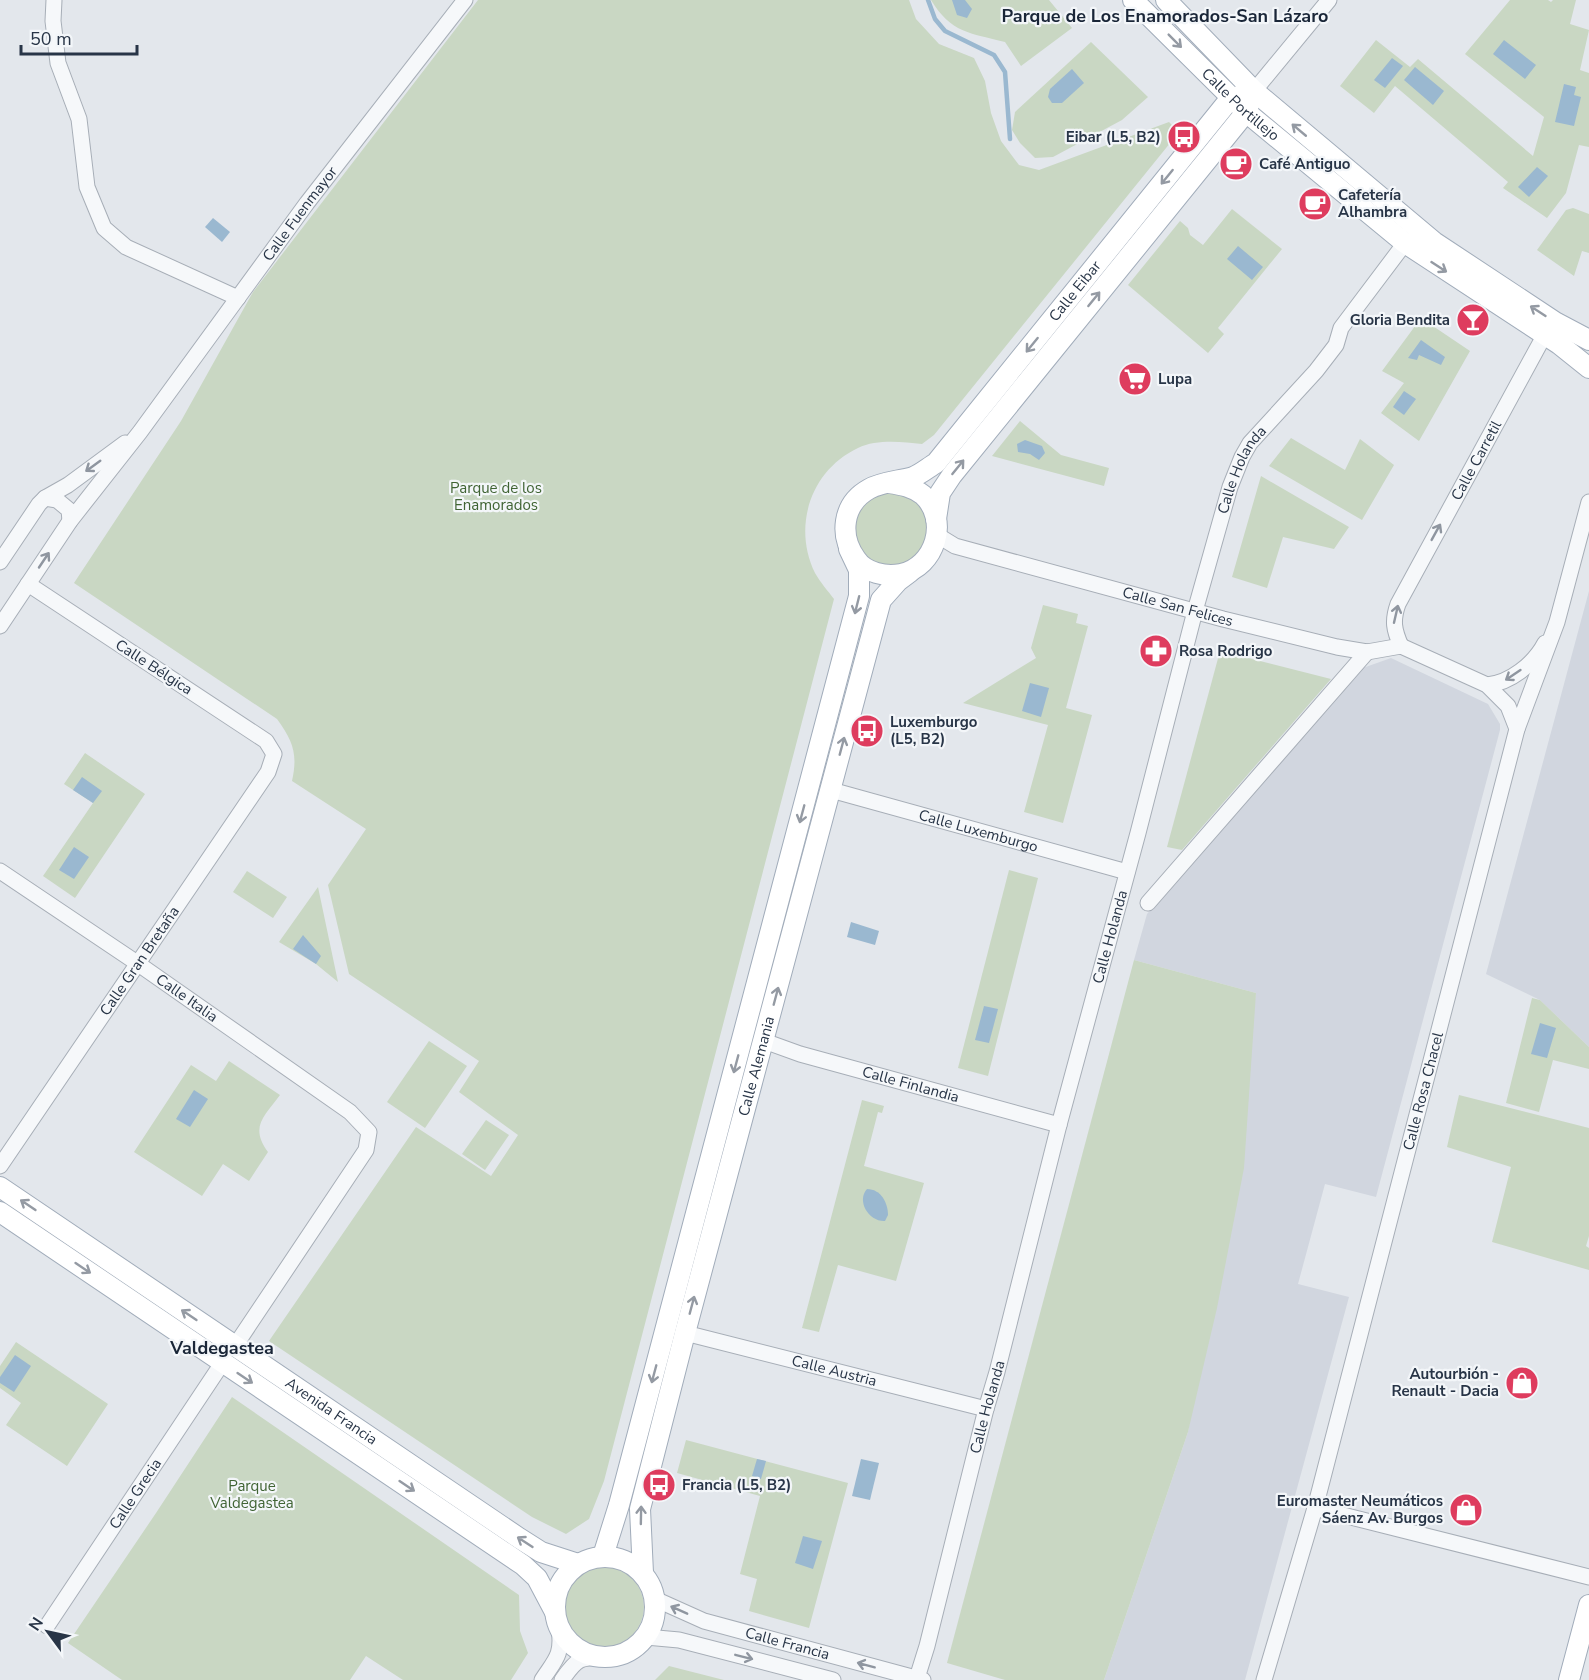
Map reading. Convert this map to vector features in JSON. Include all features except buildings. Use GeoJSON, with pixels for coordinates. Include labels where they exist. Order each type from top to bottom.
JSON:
{"type":"FeatureCollection","features":[{"type":"Feature","properties":{"kind":"main road","name":"Calle Portillejo"},"geometry":{"type":"LineString","coordinates":[[1133,0],[1230,99],[1405,243],[1559,344],[1589,368]]}},
{"type":"Feature","properties":{"kind":"main road","name":"Calle Portillejo"},"geometry":{"type":"LineString","coordinates":[[1166,0],[1254,91],[1434,242],[1555,322],[1589,340]]}},
{"type":"Feature","properties":{"kind":"main road"},"geometry":{"type":"LineString","coordinates":[[1230,99],[1254,91]]}},
{"type":"Feature","properties":{"kind":"main road","name":"Calle Eibar"},"geometry":{"type":"LineString","coordinates":[[935,535],[940,493],[952,475],[1246,112],[1254,91]]}},
{"type":"Feature","properties":{"kind":"main road","name":"Calle Eibar"},"geometry":{"type":"LineString","coordinates":[[889,483],[915,476],[936,463],[1230,99]]}},
{"type":"Feature","properties":{"kind":"main road"},"geometry":{"type":"LineString","coordinates":[[889,483],[907,486],[923,496],[933,510],[935,535],[922,564],[910,572],[891,576],[867,569],[858,563],[849,549],[844,531],[847,514],[856,499],[870,488],[889,483]]}},
{"type":"Feature","properties":{"kind":"main road","name":"Calle Alemania"},"geometry":{"type":"LineString","coordinates":[[603,1556],[622,1494],[859,596],[859,570],[849,549]]}},
{"type":"Feature","properties":{"kind":"main road","name":"Calle Alemania"},"geometry":{"type":"LineString","coordinates":[[643,1573],[640,1509],[685,1333],[881,600],[898,581],[910,572]]}},
{"type":"Feature","properties":{"kind":"main road","name":"Avenida Francia"},"geometry":{"type":"LineString","coordinates":[[0,1186],[541,1552],[578,1564]]}},
{"type":"Feature","properties":{"kind":"main road","name":"Avenida Francia"},"geometry":{"type":"LineString","coordinates":[[0,1212],[523,1565],[537,1578],[557,1621]]}},
{"type":"Feature","properties":{"kind":"main road"},"geometry":{"type":"LineString","coordinates":[[603,1556],[624,1560],[643,1573],[655,1599],[652,1624],[645,1637],[627,1653],[610,1657],[585,1654],[566,1639],[557,1621],[554,1603],[559,1586],[578,1564],[590,1557],[603,1556]]}},
{"type":"Feature","properties":{"kind":"main road"},"geometry":{"type":"LineString","coordinates":[[1569,1680],[1589,1605]]}},
{"type":"Feature","properties":{"kind":"street"},"geometry":{"type":"LineString","coordinates":[[54,0],[53,21],[58,63],[79,118],[87,187],[104,228],[126,247],[238,298]]}},
{"type":"Feature","properties":{"kind":"street","name":"Calle Fuenmayor"},"geometry":{"type":"LineString","coordinates":[[0,626],[70,521],[140,432],[307,203],[465,0]]}},
{"type":"Feature","properties":{"kind":"street","name":"Calle Eibar"},"geometry":{"type":"LineString","coordinates":[[1254,91],[1329,0]]}},
{"type":"Feature","properties":{"kind":"street","name":"Calle Holanda"},"geometry":{"type":"LineString","coordinates":[[920,1679],[986,1408],[1059,1125],[1071,1088],[1195,611],[1230,487],[1250,443],[1326,358],[1336,345],[1341,328],[1405,243]]}},
{"type":"Feature","properties":{"kind":"street","name":"Calle Carretil"},"geometry":{"type":"LineString","coordinates":[[1401,646],[1394,629],[1394,616],[1408,583],[1544,336]]}},
{"type":"Feature","properties":{"kind":"street","name":"Calle Fuenmayor"},"geometry":{"type":"LineString","coordinates":[[0,562],[45,498],[68,486],[140,432]]}},
{"type":"Feature","properties":{"kind":"street"},"geometry":{"type":"LineString","coordinates":[[45,498],[57,500],[69,510],[70,521]]}},
{"type":"Feature","properties":{"kind":"street","name":"Calle Rosa Chacel"},"geometry":{"type":"LineString","coordinates":[[1264,1680],[1315,1508],[1517,729],[1557,622],[1589,502]]}},
{"type":"Feature","properties":{"kind":"street","name":"Calle San Felices"},"geometry":{"type":"LineString","coordinates":[[935,535],[955,546],[1337,647],[1367,652],[1401,646]]}},
{"type":"Feature","properties":{"kind":"street","name":"Calle Bélgica"},"geometry":{"type":"LineString","coordinates":[[28,584],[266,741],[274,754]]}},
{"type":"Feature","properties":{"kind":"street"},"geometry":{"type":"LineString","coordinates":[[1487,685],[1512,678],[1542,650],[1557,622]]}},
{"type":"Feature","properties":{"kind":"street"},"geometry":{"type":"LineString","coordinates":[[1401,646],[1487,685],[1508,706],[1517,729]]}},
{"type":"Feature","properties":{"kind":"street"},"geometry":{"type":"LineString","coordinates":[[1148,903],[1367,652]]}},
{"type":"Feature","properties":{"kind":"street","name":"Calle Gran Bretaña"},"geometry":{"type":"LineString","coordinates":[[0,1166],[268,772],[274,754]]}},
{"type":"Feature","properties":{"kind":"street","name":"Calle Luxemburgo"},"geometry":{"type":"LineString","coordinates":[[831,790],[1127,872]]}},
{"type":"Feature","properties":{"kind":"street","name":"Calle Italia"},"geometry":{"type":"LineString","coordinates":[[0,871],[137,963],[350,1112],[369,1132],[366,1150],[235,1346]]}},
{"type":"Feature","properties":{"kind":"street","name":"Calle Finlandia"},"geometry":{"type":"LineString","coordinates":[[764,1041],[800,1054],[1026,1114],[1059,1125]]}},
{"type":"Feature","properties":{"kind":"street","name":"Calle Austria"},"geometry":{"type":"LineString","coordinates":[[685,1333],[986,1408]]}},
{"type":"Feature","properties":{"kind":"street","name":"Calle Grecia"},"geometry":{"type":"LineString","coordinates":[[47,1626],[223,1362]]}},
{"type":"Feature","properties":{"kind":"street"},"geometry":{"type":"LineString","coordinates":[[1315,1508],[1589,1577]]}},
{"type":"Feature","properties":{"kind":"street","name":"Calle Francia"},"geometry":{"type":"LineString","coordinates":[[655,1599],[704,1621],[920,1679]]}},
{"type":"Feature","properties":{"kind":"street"},"geometry":{"type":"LineString","coordinates":[[542,1680],[558,1656],[562,1645],[557,1621]]}},
{"type":"Feature","properties":{"kind":"street","name":"Calle Francia"},"geometry":{"type":"LineString","coordinates":[[645,1637],[680,1640],[833,1680]]}},
{"type":"Feature","properties":{"kind":"street"},"geometry":{"type":"LineString","coordinates":[[562,1680],[571,1666],[580,1658],[610,1657]]}},
{"type":"Feature","properties":{"kind":"shaded area"},"geometry":{"type":"Polygon","coordinates":[[[1589,591],[1589,1047],[1540,1000],[1486,974],[1589,591]]]}},
{"type":"Feature","properties":{"kind":"shaded area"},"geometry":{"type":"Polygon","coordinates":[[[1391,658],[1488,704],[1500,724],[1500,730],[1376,1197],[1325,1184],[1298,1284],[1349,1297],[1245,1680],[1104,1680],[1188,1432],[1256,993],[1134,960],[1147,914],[1360,669],[1391,658]]]}},
{"type":"Feature","properties":{"kind":"green space","name":"Parque de los Enamorados"},"geometry":{"type":"Polygon","coordinates":[[[478,0],[909,0],[916,19],[939,44],[974,58],[985,81],[991,113],[1001,141],[1019,165],[1039,170],[1169,122],[1179,132],[934,435],[922,444],[881,442],[858,448],[828,470],[810,501],[805,537],[808,555],[815,573],[834,599],[604,1481],[589,1519],[566,1534],[532,1517],[269,1341],[416,1127],[491,1176],[518,1135],[459,1092],[479,1061],[349,974],[328,885],[366,829],[292,781],[293,748],[277,719],[74,583],[181,421],[253,292],[478,0]]]}},
{"type":"Feature","properties":{"kind":"green space"},"geometry":{"type":"Polygon","coordinates":[[[931,0],[1049,0],[1072,28],[1021,66],[1005,42],[962,30],[946,19],[931,0]]]}},
{"type":"Feature","properties":{"kind":"green space"},"geometry":{"type":"Polygon","coordinates":[[[1510,0],[1548,0],[1551,2],[1553,0],[1576,0],[1570,24],[1589,30],[1580,70],[1589,73],[1589,147],[1579,145],[1566,193],[1547,218],[1503,188],[1508,182],[1395,86],[1374,113],[1340,86],[1376,40],[1410,67],[1418,59],[1533,156],[1544,117],[1465,54],[1510,0]]]}},
{"type":"Feature","properties":{"kind":"green space"},"geometry":{"type":"Polygon","coordinates":[[[1091,42],[1148,97],[1122,120],[1053,157],[1035,158],[1020,143],[1012,130],[1015,112],[1091,42]]]}},
{"type":"Feature","properties":{"kind":"green space"},"geometry":{"type":"Polygon","coordinates":[[[1573,208],[1589,214],[1589,253],[1582,251],[1574,276],[1537,250],[1566,210],[1573,208]]]}},
{"type":"Feature","properties":{"kind":"green space"},"geometry":{"type":"Polygon","coordinates":[[[1232,209],[1282,249],[1218,328],[1224,334],[1208,353],[1128,285],[1180,221],[1188,228],[1190,235],[1203,245],[1232,209]]]}},
{"type":"Feature","properties":{"kind":"green space"},"geometry":{"type":"Polygon","coordinates":[[[1421,318],[1470,351],[1419,441],[1381,413],[1404,383],[1382,371],[1421,318]]]}},
{"type":"Feature","properties":{"kind":"green space"},"geometry":{"type":"Polygon","coordinates":[[[1020,421],[1061,455],[1109,468],[1104,486],[992,456],[1020,421]]]}},
{"type":"Feature","properties":{"kind":"green space"},"geometry":{"type":"Polygon","coordinates":[[[1291,438],[1345,470],[1360,439],[1394,465],[1362,520],[1269,466],[1291,438]]]}},
{"type":"Feature","properties":{"kind":"green space"},"geometry":{"type":"Polygon","coordinates":[[[1261,476],[1349,527],[1334,549],[1283,537],[1267,588],[1232,577],[1261,476]]]}},
{"type":"Feature","properties":{"kind":"green space"},"geometry":{"type":"Polygon","coordinates":[[[886,492],[910,497],[925,515],[928,528],[922,552],[901,567],[875,566],[856,548],[853,523],[865,502],[886,492]]]}},
{"type":"Feature","properties":{"kind":"green space"},"geometry":{"type":"Polygon","coordinates":[[[1043,605],[1078,614],[1076,623],[1088,626],[1066,708],[1092,715],[1063,823],[1024,812],[1048,725],[963,703],[1036,658],[1031,648],[1043,605]]]}},
{"type":"Feature","properties":{"kind":"green space"},"geometry":{"type":"Polygon","coordinates":[[[1220,651],[1331,679],[1182,850],[1167,847],[1220,651]]]}},
{"type":"Feature","properties":{"kind":"green space"},"geometry":{"type":"Polygon","coordinates":[[[85,753],[145,794],[75,898],[43,876],[93,803],[64,784],[85,753]]]}},
{"type":"Feature","properties":{"kind":"green space"},"geometry":{"type":"Polygon","coordinates":[[[1009,870],[1038,878],[988,1076],[958,1068],[1009,870]]]}},
{"type":"Feature","properties":{"kind":"green space"},"geometry":{"type":"Polygon","coordinates":[[[247,871],[287,897],[273,918],[233,892],[247,871]]]}},
{"type":"Feature","properties":{"kind":"green space"},"geometry":{"type":"Polygon","coordinates":[[[318,887],[338,982],[316,964],[279,942],[318,887]]]}},
{"type":"Feature","properties":{"kind":"green space"},"geometry":{"type":"Polygon","coordinates":[[[1134,960],[1256,993],[1244,1168],[1217,1308],[1188,1432],[1104,1680],[1005,1680],[947,1663],[1134,960]]]}},
{"type":"Feature","properties":{"kind":"green space"},"geometry":{"type":"Polygon","coordinates":[[[1532,998],[1540,1000],[1589,1047],[1589,1069],[1553,1060],[1539,1112],[1506,1103],[1532,998]]]}},
{"type":"Feature","properties":{"kind":"green space"},"geometry":{"type":"Polygon","coordinates":[[[429,1041],[467,1066],[425,1128],[387,1102],[429,1041]]]}},
{"type":"Feature","properties":{"kind":"green space"},"geometry":{"type":"Polygon","coordinates":[[[229,1061],[280,1095],[261,1122],[260,1135],[268,1152],[249,1181],[223,1164],[202,1196],[134,1152],[191,1065],[216,1081],[229,1061]]]}},
{"type":"Feature","properties":{"kind":"green space"},"geometry":{"type":"Polygon","coordinates":[[[1459,1095],[1589,1128],[1589,1236],[1586,1246],[1589,1248],[1589,1270],[1492,1242],[1511,1167],[1447,1147],[1459,1095]]]}},
{"type":"Feature","properties":{"kind":"green space"},"geometry":{"type":"Polygon","coordinates":[[[862,1100],[884,1106],[882,1113],[878,1112],[864,1166],[924,1183],[896,1281],[838,1265],[819,1332],[802,1328],[862,1100]]]}},
{"type":"Feature","properties":{"kind":"green space"},"geometry":{"type":"Polygon","coordinates":[[[486,1120],[509,1135],[485,1170],[462,1154],[486,1120]]]}},
{"type":"Feature","properties":{"kind":"green space"},"geometry":{"type":"Polygon","coordinates":[[[16,1342],[108,1404],[67,1466],[6,1425],[21,1403],[0,1388],[0,1366],[16,1342]]]}},
{"type":"Feature","properties":{"kind":"green space","name":"Parque Valdegastea"},"geometry":{"type":"Polygon","coordinates":[[[232,1397],[519,1595],[520,1631],[528,1653],[511,1680],[403,1680],[366,1656],[350,1680],[122,1680],[68,1643],[232,1397]]]}},
{"type":"Feature","properties":{"kind":"green space"},"geometry":{"type":"Polygon","coordinates":[[[686,1440],[848,1483],[809,1628],[749,1611],[757,1579],[740,1574],[760,1496],[677,1473],[686,1440]]]}},
{"type":"Feature","properties":{"kind":"green space"},"geometry":{"type":"Polygon","coordinates":[[[604,1567],[619,1570],[632,1579],[641,1592],[644,1607],[641,1622],[632,1635],[619,1644],[604,1647],[589,1644],[576,1635],[567,1622],[564,1607],[567,1592],[576,1579],[589,1570],[604,1567]]]}},
{"type":"Feature","properties":{"kind":"green space"},"geometry":{"type":"Polygon","coordinates":[[[669,1666],[724,1680],[655,1680],[669,1666]]]}},
{"type":"Feature","properties":{"kind":"water"},"geometry":{"type":"Polygon","coordinates":[[[952,0],[965,0],[972,9],[967,18],[957,15],[952,0]]]}},
{"type":"Feature","properties":{"kind":"water"},"geometry":{"type":"Polygon","coordinates":[[[1504,40],[1536,65],[1525,79],[1493,54],[1504,40]]]}},
{"type":"Feature","properties":{"kind":"water"},"geometry":{"type":"Polygon","coordinates":[[[1392,58],[1403,66],[1385,88],[1374,80],[1392,58]]]}},
{"type":"Feature","properties":{"kind":"water"},"geometry":{"type":"Polygon","coordinates":[[[1415,67],[1444,91],[1433,105],[1404,80],[1415,67]]]}},
{"type":"Feature","properties":{"kind":"water"},"geometry":{"type":"Polygon","coordinates":[[[1072,69],[1084,83],[1062,103],[1052,103],[1048,97],[1050,89],[1072,69]]]}},
{"type":"Feature","properties":{"kind":"water"},"geometry":{"type":"Polygon","coordinates":[[[1564,84],[1576,87],[1574,95],[1581,97],[1574,126],[1555,122],[1564,84]]]}},
{"type":"Feature","properties":{"kind":"water"},"geometry":{"type":"Polygon","coordinates":[[[1537,167],[1548,176],[1529,197],[1518,187],[1537,167]]]}},
{"type":"Feature","properties":{"kind":"water"},"geometry":{"type":"Polygon","coordinates":[[[213,218],[230,232],[222,242],[205,227],[213,218]]]}},
{"type":"Feature","properties":{"kind":"water"},"geometry":{"type":"Polygon","coordinates":[[[1238,246],[1263,267],[1252,280],[1227,259],[1238,246]]]}},
{"type":"Feature","properties":{"kind":"water"},"geometry":{"type":"Polygon","coordinates":[[[1421,340],[1445,357],[1441,365],[1419,355],[1417,360],[1408,358],[1421,340]]]}},
{"type":"Feature","properties":{"kind":"water"},"geometry":{"type":"Polygon","coordinates":[[[1404,391],[1416,399],[1404,415],[1393,407],[1404,391]]]}},
{"type":"Feature","properties":{"kind":"water"},"geometry":{"type":"Polygon","coordinates":[[[1025,440],[1042,446],[1045,453],[1039,460],[1030,454],[1018,452],[1017,444],[1025,440]]]}},
{"type":"Feature","properties":{"kind":"water"},"geometry":{"type":"Polygon","coordinates":[[[1030,683],[1049,688],[1041,717],[1022,711],[1030,683]]]}},
{"type":"Feature","properties":{"kind":"water"},"geometry":{"type":"Polygon","coordinates":[[[82,777],[102,791],[93,803],[73,790],[82,777]]]}},
{"type":"Feature","properties":{"kind":"water"},"geometry":{"type":"Polygon","coordinates":[[[74,847],[89,857],[74,879],[59,870],[74,847]]]}},
{"type":"Feature","properties":{"kind":"water"},"geometry":{"type":"Polygon","coordinates":[[[851,922],[879,931],[875,945],[847,937],[851,922]]]}},
{"type":"Feature","properties":{"kind":"water"},"geometry":{"type":"Polygon","coordinates":[[[303,935],[321,956],[316,964],[293,949],[303,935]]]}},
{"type":"Feature","properties":{"kind":"water"},"geometry":{"type":"Polygon","coordinates":[[[984,1006],[998,1009],[989,1043],[975,1040],[984,1006]]]}},
{"type":"Feature","properties":{"kind":"water"},"geometry":{"type":"Polygon","coordinates":[[[1540,1023],[1556,1028],[1547,1058],[1531,1054],[1540,1023]]]}},
{"type":"Feature","properties":{"kind":"water"},"geometry":{"type":"Polygon","coordinates":[[[194,1090],[208,1099],[190,1127],[176,1119],[194,1090]]]}},
{"type":"Feature","properties":{"kind":"water"},"geometry":{"type":"Polygon","coordinates":[[[867,1189],[876,1191],[885,1202],[888,1215],[885,1221],[874,1218],[866,1210],[863,1199],[867,1189]]]}},
{"type":"Feature","properties":{"kind":"water"},"geometry":{"type":"Polygon","coordinates":[[[15,1355],[31,1366],[14,1392],[0,1383],[0,1377],[15,1355]]]}},
{"type":"Feature","properties":{"kind":"water"},"geometry":{"type":"Polygon","coordinates":[[[757,1459],[766,1461],[761,1479],[752,1476],[757,1459]]]}},
{"type":"Feature","properties":{"kind":"water"},"geometry":{"type":"Polygon","coordinates":[[[861,1459],[879,1463],[870,1500],[852,1496],[861,1459]]]}},
{"type":"Feature","properties":{"kind":"water"},"geometry":{"type":"Polygon","coordinates":[[[803,1536],[822,1541],[813,1569],[795,1563],[803,1536]]]}},
{"type":"Feature","properties":{"kind":"waterway"},"geometry":{"type":"LineString","coordinates":[[928,0],[935,19],[945,31],[994,55],[1005,72],[1010,139]]}},
{"type":"Feature","properties":{"kind":"place","name":"Eibar (L5, B2)"},"geometry":{"type":"Point","coordinates":[1184,137]}},
{"type":"Feature","properties":{"kind":"place","name":"Café Antiguo"},"geometry":{"type":"Point","coordinates":[1236,164]}},
{"type":"Feature","properties":{"kind":"place","name":"Cafetería Alhambra"},"geometry":{"type":"Point","coordinates":[1315,204]}},
{"type":"Feature","properties":{"kind":"place","name":"Gloria Bendita"},"geometry":{"type":"Point","coordinates":[1473,320]}},
{"type":"Feature","properties":{"kind":"place","name":"Lupa"},"geometry":{"type":"Point","coordinates":[1135,379]}},
{"type":"Feature","properties":{"kind":"place","name":"Rosa Rodrigo"},"geometry":{"type":"Point","coordinates":[1156,651]}},
{"type":"Feature","properties":{"kind":"place","name":"Luxemburgo (L5, B2)"},"geometry":{"type":"Point","coordinates":[867,731]}},
{"type":"Feature","properties":{"kind":"place","name":"Autourbión - Renault - Dacia"},"geometry":{"type":"Point","coordinates":[1522,1383]}},
{"type":"Feature","properties":{"kind":"place","name":"Francia (L5, B2)"},"geometry":{"type":"Point","coordinates":[659,1485]}},
{"type":"Feature","properties":{"kind":"place","name":"Euromaster Neumáticos Sáenz Av. Burgos"},"geometry":{"type":"Point","coordinates":[1466,1510]}},
{"type":"Feature","properties":{"kind":"district","name":"Parque de Los Enamorados-San Lázaro"},"geometry":{"type":"Point","coordinates":[1165,16]}},
{"type":"Feature","properties":{"kind":"district","name":"Valdegastea"},"geometry":{"type":"Point","coordinates":[222,1348]}}]}
